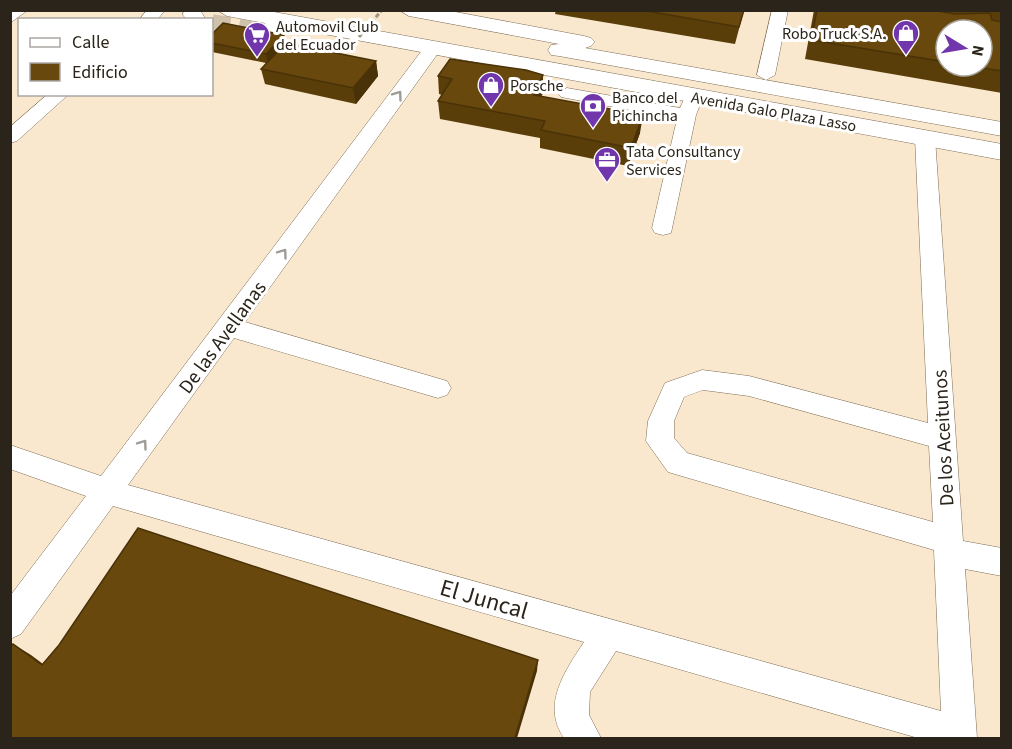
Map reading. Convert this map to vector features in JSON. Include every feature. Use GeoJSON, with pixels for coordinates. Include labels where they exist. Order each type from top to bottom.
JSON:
{"type":"FeatureCollection","features":[{"type":"Feature","properties":{"kind":"main road","name":"Avenida Galo Plaza Lasso"},"geometry":{"type":"LineString","coordinates":[[228,10],[292,17],[1002,136]]}},
{"type":"Feature","properties":{"kind":"main road","name":"Avenida Galo Plaza Lasso"},"geometry":{"type":"LineString","coordinates":[[340,10],[1002,129]]}},
{"type":"Feature","properties":{"kind":"main road","name":"Avenida Galo Plaza Lasso"},"geometry":{"type":"LineString","coordinates":[[409,10],[1002,117]]}},
{"type":"Feature","properties":{"kind":"main road","name":"Avenida Galo Plaza Lasso"},"geometry":{"type":"LineString","coordinates":[[292,17],[690,106],[925,138],[1002,152]]}},
{"type":"Feature","properties":{"kind":"street"},"geometry":{"type":"LineString","coordinates":[[10,18],[20,10]]}},
{"type":"Feature","properties":{"kind":"street"},"geometry":{"type":"LineString","coordinates":[[766,75],[780,10]]}},
{"type":"Feature","properties":{"kind":"street"},"geometry":{"type":"LineString","coordinates":[[251,30],[267,30],[292,17]]}},
{"type":"Feature","properties":{"kind":"street","name":"De las Avellanas"},"geometry":{"type":"LineString","coordinates":[[10,623],[109,492],[432,49]]}},
{"type":"Feature","properties":{"kind":"street"},"geometry":{"type":"LineString","coordinates":[[567,93],[690,106],[663,228]]}},
{"type":"Feature","properties":{"kind":"street"},"geometry":{"type":"LineString","coordinates":[[10,137],[58,96]]}},
{"type":"Feature","properties":{"kind":"street","name":"De los Aceitunos"},"geometry":{"type":"LineString","coordinates":[[925,138],[959,736]]}},
{"type":"Feature","properties":{"kind":"street"},"geometry":{"type":"LineString","coordinates":[[229,327],[438,388]]}},
{"type":"Feature","properties":{"kind":"street"},"geometry":{"type":"LineString","coordinates":[[943,438],[749,386],[702,380],[674,390],[661,421],[660,441],[678,463],[1002,562]]}},
{"type":"Feature","properties":{"kind":"street","name":"El Juncal"},"geometry":{"type":"LineString","coordinates":[[10,457],[109,492],[959,736]]}},
{"type":"Feature","properties":{"kind":"street"},"geometry":{"type":"LineString","coordinates":[[584,738],[571,719],[574,688],[608,634]]}},
{"type":"Feature","properties":{"kind":"path"},"geometry":{"type":"LineString","coordinates":[[359,37],[382,10]]}},
{"type":"Feature","properties":{"kind":"building"},"geometry":{"type":"Polygon","coordinates":[[[641,10],[744,10],[739,27],[641,10]]]}},
{"type":"Feature","properties":{"kind":"building"},"geometry":{"type":"Polygon","coordinates":[[[817,10],[932,10],[955,14],[990,13],[991,18],[934,18],[934,60],[811,40],[817,10]]]}},
{"type":"Feature","properties":{"kind":"building"},"geometry":{"type":"Polygon","coordinates":[[[994,20],[1002,22],[1002,71],[994,70],[994,20]]]}},
{"type":"Feature","properties":{"kind":"building"},"geometry":{"type":"Polygon","coordinates":[[[223,23],[284,35],[266,54],[213,43],[213,33],[223,23]]]}},
{"type":"Feature","properties":{"kind":"building"},"geometry":{"type":"Polygon","coordinates":[[[286,43],[376,61],[353,88],[261,69],[286,43]]]}},
{"type":"Feature","properties":{"kind":"building"},"geometry":{"type":"Polygon","coordinates":[[[450,59],[526,70],[543,75],[534,95],[643,115],[631,148],[541,130],[545,121],[438,101],[452,79],[438,76],[450,59]]]}},
{"type":"Feature","properties":{"kind":"building"},"geometry":{"type":"Polygon","coordinates":[[[138,528],[538,660],[515,738],[10,738],[10,647],[13,644],[42,665],[59,645],[138,528]]]}},
{"type":"Feature","properties":{"kind":"tunnel"},"geometry":{"type":"LineString","coordinates":[[213,23],[251,30]]}},
{"type":"Feature","properties":{"kind":"place","name":"Robo Truck S.A."},"geometry":{"type":"Point","coordinates":[906,56]}},
{"type":"Feature","properties":{"kind":"place","name":"Automovil Club del Ecuador"},"geometry":{"type":"Point","coordinates":[257,58]}},
{"type":"Feature","properties":{"kind":"place","name":"Porsche"},"geometry":{"type":"Point","coordinates":[491,108]}},
{"type":"Feature","properties":{"kind":"place","name":"Banco del Pichincha"},"geometry":{"type":"Point","coordinates":[593,129]}},
{"type":"Feature","properties":{"kind":"place","name":"Tata Consultancy Services"},"geometry":{"type":"Point","coordinates":[607,183]}}]}
